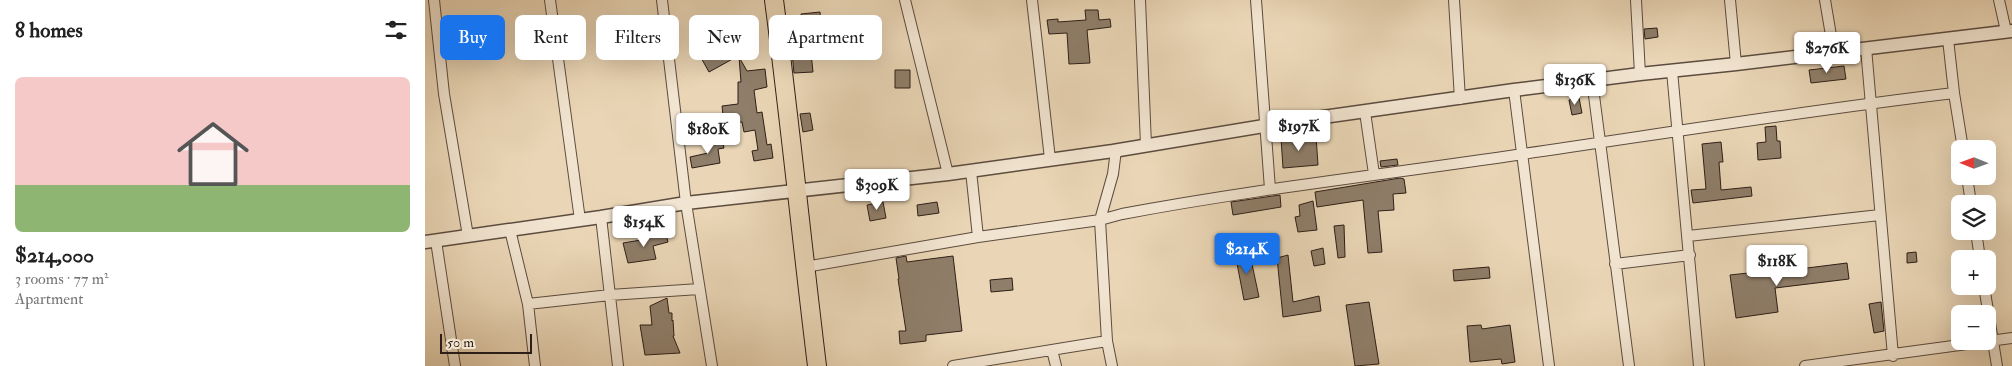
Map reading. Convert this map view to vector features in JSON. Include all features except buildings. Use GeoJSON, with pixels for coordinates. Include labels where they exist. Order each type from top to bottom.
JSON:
{"type":"FeatureCollection","features":[{"type":"Feature","properties":{"kind":"highway"},"geometry":{"type":"LineString","coordinates":[[774,0],[798,190],[817,366]]}},
{"type":"Feature","properties":{"kind":"street"},"geometry":{"type":"LineString","coordinates":[[434,0],[444,94],[468,236]]}},
{"type":"Feature","properties":{"kind":"street"},"geometry":{"type":"LineString","coordinates":[[550,0],[580,220]]}},
{"type":"Feature","properties":{"kind":"street"},"geometry":{"type":"LineString","coordinates":[[662,0],[686,203],[712,366]]}},
{"type":"Feature","properties":{"kind":"street"},"geometry":{"type":"LineString","coordinates":[[905,0],[949,174]]}},
{"type":"Feature","properties":{"kind":"street"},"geometry":{"type":"LineString","coordinates":[[1032,0],[1050,160]]}},
{"type":"Feature","properties":{"kind":"street"},"geometry":{"type":"LineString","coordinates":[[1140,0],[1146,146]]}},
{"type":"Feature","properties":{"kind":"street"},"geometry":{"type":"LineString","coordinates":[[1256,0],[1271,188]]}},
{"type":"Feature","properties":{"kind":"street"},"geometry":{"type":"LineString","coordinates":[[1454,0],[1460,99]]}},
{"type":"Feature","properties":{"kind":"street"},"geometry":{"type":"LineString","coordinates":[[1636,0],[1640,74]]}},
{"type":"Feature","properties":{"kind":"street"},"geometry":{"type":"LineString","coordinates":[[1730,0],[1736,64]]}},
{"type":"Feature","properties":{"kind":"street"},"geometry":{"type":"LineString","coordinates":[[1825,0],[1834,53]]}},
{"type":"Feature","properties":{"kind":"street"},"geometry":{"type":"LineString","coordinates":[[455,366],[430,241],[686,203],[949,174],[1050,160],[1514,90],[2009,31],[1999,0]]}},
{"type":"Feature","properties":{"kind":"street"},"geometry":{"type":"LineString","coordinates":[[1948,39],[1962,140]]}},
{"type":"Feature","properties":{"kind":"street"},"geometry":{"type":"LineString","coordinates":[[1866,48],[1893,356]]}},
{"type":"Feature","properties":{"kind":"street"},"geometry":{"type":"LineString","coordinates":[[1672,71],[1689,236],[1699,366]]}},
{"type":"Feature","properties":{"kind":"street"},"geometry":{"type":"LineString","coordinates":[[1592,80],[1629,366]]}},
{"type":"Feature","properties":{"kind":"street"},"geometry":{"type":"LineString","coordinates":[[1514,90],[1549,366]]}},
{"type":"Feature","properties":{"kind":"street"},"geometry":{"type":"LineString","coordinates":[[805,267],[978,237],[1100,220],[1122,214],[1271,188],[1523,154],[1870,103],[1954,93]]}},
{"type":"Feature","properties":{"kind":"street"},"geometry":{"type":"LineString","coordinates":[[1365,112],[1374,174]]}},
{"type":"Feature","properties":{"kind":"street"},"geometry":{"type":"LineString","coordinates":[[1111,366],[1107,341],[1100,220],[1113,174],[1116,150]]}},
{"type":"Feature","properties":{"kind":"street"},"geometry":{"type":"LineString","coordinates":[[971,171],[978,237]]}},
{"type":"Feature","properties":{"kind":"street"},"geometry":{"type":"LineString","coordinates":[[1689,236],[1880,215]]}},
{"type":"Feature","properties":{"kind":"street"},"geometry":{"type":"LineString","coordinates":[[601,217],[618,366]]}},
{"type":"Feature","properties":{"kind":"street"},"geometry":{"type":"LineString","coordinates":[[510,230],[528,304],[535,366]]}},
{"type":"Feature","properties":{"kind":"street"},"geometry":{"type":"LineString","coordinates":[[1615,264],[1690,255]]}},
{"type":"Feature","properties":{"kind":"street"},"geometry":{"type":"LineString","coordinates":[[528,304],[610,295],[699,289]]}},
{"type":"Feature","properties":{"kind":"street"},"geometry":{"type":"LineString","coordinates":[[1996,341],[2012,338]]}},
{"type":"Feature","properties":{"kind":"street"},"geometry":{"type":"LineString","coordinates":[[953,366],[1107,341]]}},
{"type":"Feature","properties":{"kind":"street"},"geometry":{"type":"LineString","coordinates":[[1805,366],[1951,347]]}},
{"type":"Feature","properties":{"kind":"street"},"geometry":{"type":"LineString","coordinates":[[1052,350],[1056,366]]}},
{"type":"Feature","properties":{"kind":"street"},"geometry":{"type":"LineString","coordinates":[[1994,350],[1997,366]]}}]}
